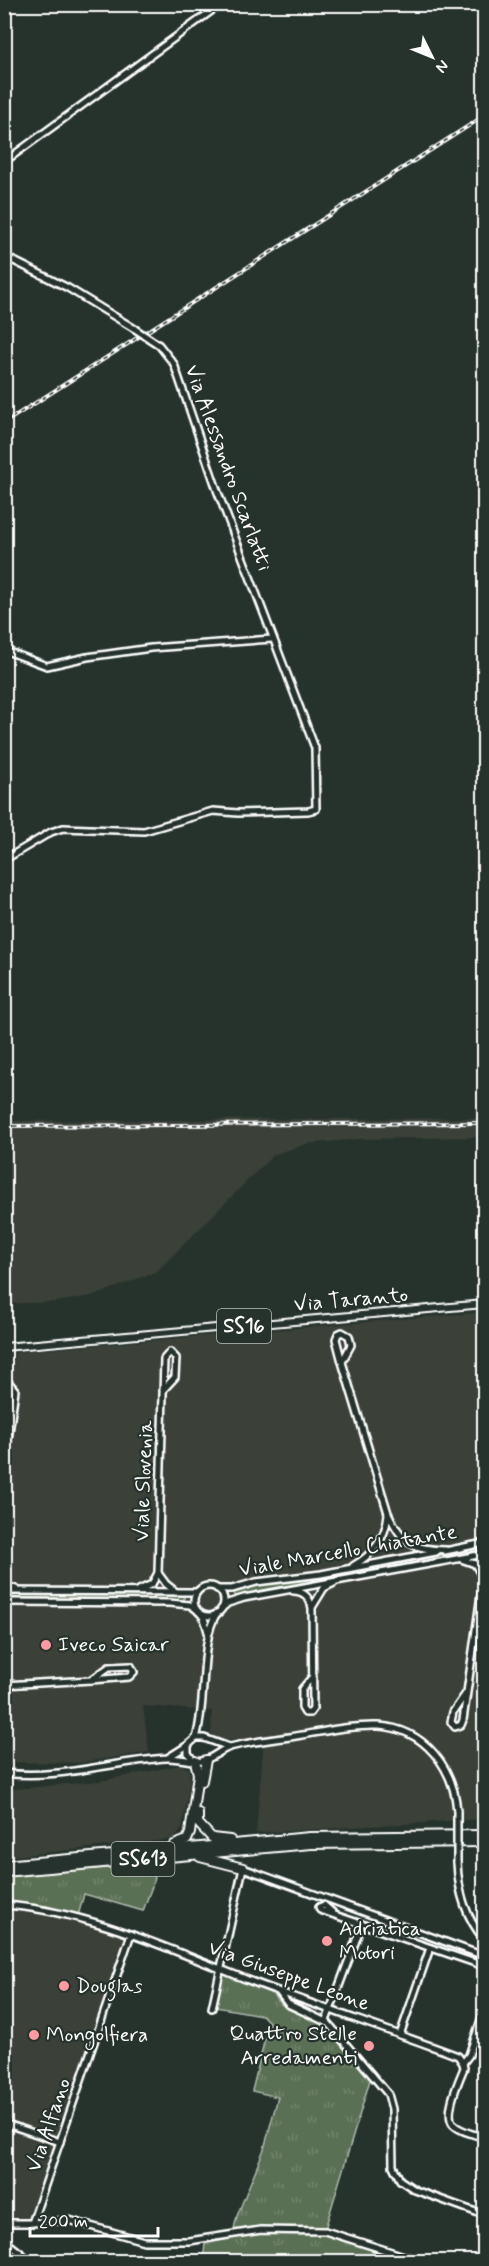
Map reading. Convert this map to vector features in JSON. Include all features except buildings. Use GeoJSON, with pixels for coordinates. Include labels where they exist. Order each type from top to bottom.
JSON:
{"type":"FeatureCollection","features":[{"type":"Feature","properties":{"kind":"highway"},"geometry":{"type":"LineString","coordinates":[[207,1759],[198,1810],[198,1823],[205,1832],[212,1838],[222,1840],[260,1837],[276,1840]]}},
{"type":"Feature","properties":{"kind":"highway"},"geometry":{"type":"LineString","coordinates":[[112,1855],[126,1850],[179,1845],[187,1840],[193,1822],[198,1774],[193,1760]]}},
{"type":"Feature","properties":{"kind":"highway","name":"SS613"},"geometry":{"type":"LineString","coordinates":[[4,1865],[276,1840],[484,1835]]}},
{"type":"Feature","properties":{"kind":"highway","name":"SS613"},"geometry":{"type":"LineString","coordinates":[[4,1872],[311,1844],[484,1842]]}},
{"type":"Feature","properties":{"kind":"highway"},"geometry":{"type":"LineString","coordinates":[[142,1859],[150,1861],[207,1857],[243,1868]]}},
{"type":"Feature","properties":{"kind":"main road","name":"Via Taranto"},"geometry":{"type":"LineString","coordinates":[[4,1347],[484,1304]]}},
{"type":"Feature","properties":{"kind":"street"},"geometry":{"type":"LineString","coordinates":[[4,162],[220,4]]}},
{"type":"Feature","properties":{"kind":"street","name":"Via Alessandro Scarlatti"},"geometry":{"type":"LineString","coordinates":[[4,256],[68,288],[135,329],[159,345],[174,364],[217,490],[315,748],[316,809],[238,813],[213,811],[144,831],[63,828],[51,832],[4,860]]}},
{"type":"Feature","properties":{"kind":"street"},"geometry":{"type":"LineString","coordinates":[[4,650],[46,666],[87,657],[151,648],[272,639]]}},
{"type":"Feature","properties":{"kind":"street"},"geometry":{"type":"LineString","coordinates":[[342,1362],[351,1345],[349,1336],[342,1332],[336,1339],[342,1362],[388,1512],[397,1532],[404,1539],[426,1549],[446,1550]]}},
{"type":"Feature","properties":{"kind":"street","name":"Viale Slovenia"},"geometry":{"type":"LineString","coordinates":[[158,1573],[163,1390],[164,1359],[170,1352],[176,1358],[176,1373],[163,1390]]}},
{"type":"Feature","properties":{"kind":"street"},"geometry":{"type":"LineString","coordinates":[[4,1388],[10,1384],[15,1390],[4,1468]]}},
{"type":"Feature","properties":{"kind":"street"},"geometry":{"type":"LineString","coordinates":[[4,1415],[10,1424]]}},
{"type":"Feature","properties":{"kind":"street"},"geometry":{"type":"LineString","coordinates":[[348,1569],[368,1556],[380,1542],[388,1512]]}},
{"type":"Feature","properties":{"kind":"street","name":"Viale Marcello Chiatante"},"geometry":{"type":"LineString","coordinates":[[4,1591],[197,1592],[209,1586],[218,1589],[232,1589],[256,1582],[348,1569],[484,1544]]}},
{"type":"Feature","properties":{"kind":"street","name":"Viale Marcello Chiatante"},"geometry":{"type":"LineString","coordinates":[[4,1604],[18,1602],[169,1603],[190,1605],[208,1616],[235,1600],[484,1554]]}},
{"type":"Feature","properties":{"kind":"street"},"geometry":{"type":"LineString","coordinates":[[461,1558],[475,1564],[484,1576],[467,1692],[461,1725],[455,1727],[451,1722],[453,1712],[467,1692]]}},
{"type":"Feature","properties":{"kind":"street"},"geometry":{"type":"LineString","coordinates":[[133,1593],[152,1584],[158,1573],[166,1584],[178,1592]]}},
{"type":"Feature","properties":{"kind":"street"},"geometry":{"type":"LineString","coordinates":[[312,1608],[324,1588],[340,1580]]}},
{"type":"Feature","properties":{"kind":"street"},"geometry":{"type":"LineString","coordinates":[[4,1585],[24,1591]]}},
{"type":"Feature","properties":{"kind":"street","name":"Viale Marcello Chiatante"},"geometry":{"type":"LineString","coordinates":[[218,1589],[223,1596],[219,1611]]}},
{"type":"Feature","properties":{"kind":"street"},"geometry":{"type":"LineString","coordinates":[[270,1593],[296,1591],[303,1593],[311,1601],[312,1608],[313,1676],[313,1709],[310,1713],[305,1713],[302,1708],[302,1689],[313,1676]]}},
{"type":"Feature","properties":{"kind":"street"},"geometry":{"type":"LineString","coordinates":[[168,1757],[196,1738],[201,1723],[208,1636],[207,1626],[194,1600],[197,1592]]}},
{"type":"Feature","properties":{"kind":"street"},"geometry":{"type":"LineString","coordinates":[[208,1636],[219,1611]]}},
{"type":"Feature","properties":{"kind":"street"},"geometry":{"type":"LineString","coordinates":[[476,1624],[484,1626]]}},
{"type":"Feature","properties":{"kind":"street"},"geometry":{"type":"LineString","coordinates":[[4,1684],[91,1680],[129,1677],[134,1672],[130,1666],[109,1667],[91,1680]]}},
{"type":"Feature","properties":{"kind":"street"},"geometry":{"type":"LineString","coordinates":[[201,1723],[205,1739],[212,1750],[207,1759]]}},
{"type":"Feature","properties":{"kind":"street"},"geometry":{"type":"LineString","coordinates":[[4,1773],[62,1774],[168,1757],[207,1759],[230,1747],[356,1727],[393,1728],[416,1738],[436,1755],[450,1777],[457,1812],[458,1878],[464,1904],[475,1927],[484,1939]]}},
{"type":"Feature","properties":{"kind":"street"},"geometry":{"type":"LineString","coordinates":[[196,1738],[230,1747]]}},
{"type":"Feature","properties":{"kind":"street"},"geometry":{"type":"LineString","coordinates":[[188,1745],[188,1753],[193,1760]]}},
{"type":"Feature","properties":{"kind":"street"},"geometry":{"type":"LineString","coordinates":[[212,2008],[243,1868],[484,1956]]}},
{"type":"Feature","properties":{"kind":"street","name":"Via Giuseppe Leone"},"geometry":{"type":"LineString","coordinates":[[4,1905],[48,1911],[131,1934],[279,1992],[458,2056],[463,2063]]}},
{"type":"Feature","properties":{"kind":"street"},"geometry":{"type":"LineString","coordinates":[[333,1913],[484,1966]]}},
{"type":"Feature","properties":{"kind":"street"},"geometry":{"type":"LineString","coordinates":[[326,2021],[362,1924]]}},
{"type":"Feature","properties":{"kind":"street","name":"Via Alfano"},"geometry":{"type":"LineString","coordinates":[[33,2223],[131,1934]]}},
{"type":"Feature","properties":{"kind":"street"},"geometry":{"type":"LineString","coordinates":[[400,2034],[430,1948]]}},
{"type":"Feature","properties":{"kind":"street"},"geometry":{"type":"LineString","coordinates":[[279,1992],[288,2004],[326,2021],[388,2094],[392,2109],[393,2166],[400,2180],[415,2190],[484,2215]]}},
{"type":"Feature","properties":{"kind":"street"},"geometry":{"type":"LineString","coordinates":[[484,2011],[469,2055],[463,2063],[464,2068],[450,2110],[451,2120],[460,2129],[484,2138]]}},
{"type":"Feature","properties":{"kind":"street"},"geometry":{"type":"LineString","coordinates":[[4,2123],[60,2142]]}},
{"type":"Feature","properties":{"kind":"street"},"geometry":{"type":"LineString","coordinates":[[4,2223],[69,2220],[144,2241],[189,2241],[261,2230],[325,2231],[423,2262]]}},
{"type":"Feature","properties":{"kind":"street"},"geometry":{"type":"LineString","coordinates":[[4,2240],[29,2260]]}},
{"type":"Feature","properties":{"kind":"street"},"geometry":{"type":"LineString","coordinates":[[4,2240],[11,2252],[13,2262]]}},
{"type":"Feature","properties":{"kind":"street"},"geometry":{"type":"LineString","coordinates":[[20,2262],[29,2260]]}},
{"type":"Feature","properties":{"kind":"shaded area"},"geometry":{"type":"Polygon","coordinates":[[[484,1118],[484,1137],[359,1139],[306,1144],[273,1155],[157,1271],[97,1295],[56,1302],[5,1304],[5,1121],[484,1118]]]}},
{"type":"Feature","properties":{"kind":"shaded area"},"geometry":{"type":"Polygon","coordinates":[[[484,1312],[484,1819],[256,1833],[264,1738],[219,1741],[211,1734],[212,1711],[143,1706],[149,1752],[79,1763],[5,1762],[4,1442],[7,1424],[4,1383],[11,1381],[15,1352],[484,1312]]]}},
{"type":"Feature","properties":{"kind":"shaded area"},"geometry":{"type":"Polygon","coordinates":[[[181,1765],[189,1769],[190,1780],[182,1829],[174,1839],[5,1857],[5,1790],[100,1781],[181,1765]]]}},
{"type":"Feature","properties":{"kind":"shaded area"},"geometry":{"type":"Polygon","coordinates":[[[4,1908],[52,1915],[127,1937],[31,2218],[25,2222],[5,2220],[4,1908]]]}},
{"type":"Feature","properties":{"kind":"green space"},"geometry":{"type":"Polygon","coordinates":[[[484,1548],[484,1551],[236,1597],[234,1593],[274,1582],[315,1578],[484,1548]]]}},
{"type":"Feature","properties":{"kind":"green space"},"geometry":{"type":"Polygon","coordinates":[[[5,1594],[184,1596],[184,1600],[5,1598],[5,1594]]]}},
{"type":"Feature","properties":{"kind":"green space"},"geometry":{"type":"Polygon","coordinates":[[[153,1865],[152,1872],[155,1878],[143,1911],[84,1894],[78,1916],[47,1906],[5,1901],[5,1877],[153,1865]]]}},
{"type":"Feature","properties":{"kind":"green space"},"geometry":{"type":"Polygon","coordinates":[[[223,1974],[273,1994],[285,2008],[322,2023],[326,2026],[324,2033],[327,2034],[329,2029],[372,2078],[325,2229],[260,2228],[233,2233],[237,2216],[264,2149],[278,2097],[252,2091],[269,2022],[262,2015],[215,2007],[223,1974]]]}},
{"type":"Feature","properties":{"kind":"green space"},"geometry":{"type":"Polygon","coordinates":[[[260,2232],[330,2234],[415,2262],[203,2262],[205,2244],[260,2232]]]}},
{"type":"Feature","properties":{"kind":"railway"},"geometry":{"type":"LineString","coordinates":[[4,423],[484,116]]}},
{"type":"Feature","properties":{"kind":"railway"},"geometry":{"type":"LineString","coordinates":[[4,1126],[484,1123]]}},
{"type":"Feature","properties":{"kind":"place","name":"Iveco Saicar"},"geometry":{"type":"Point","coordinates":[46,1645]}},
{"type":"Feature","properties":{"kind":"place","name":"Adriatica Motori"},"geometry":{"type":"Point","coordinates":[327,1941]}},
{"type":"Feature","properties":{"kind":"place","name":"Douglas"},"geometry":{"type":"Point","coordinates":[64,1986]}},
{"type":"Feature","properties":{"kind":"place","name":"Mongolfiera"},"geometry":{"type":"Point","coordinates":[34,2035]}},
{"type":"Feature","properties":{"kind":"place","name":"Quattro Stelle Arredamenti"},"geometry":{"type":"Point","coordinates":[369,2046]}}]}
